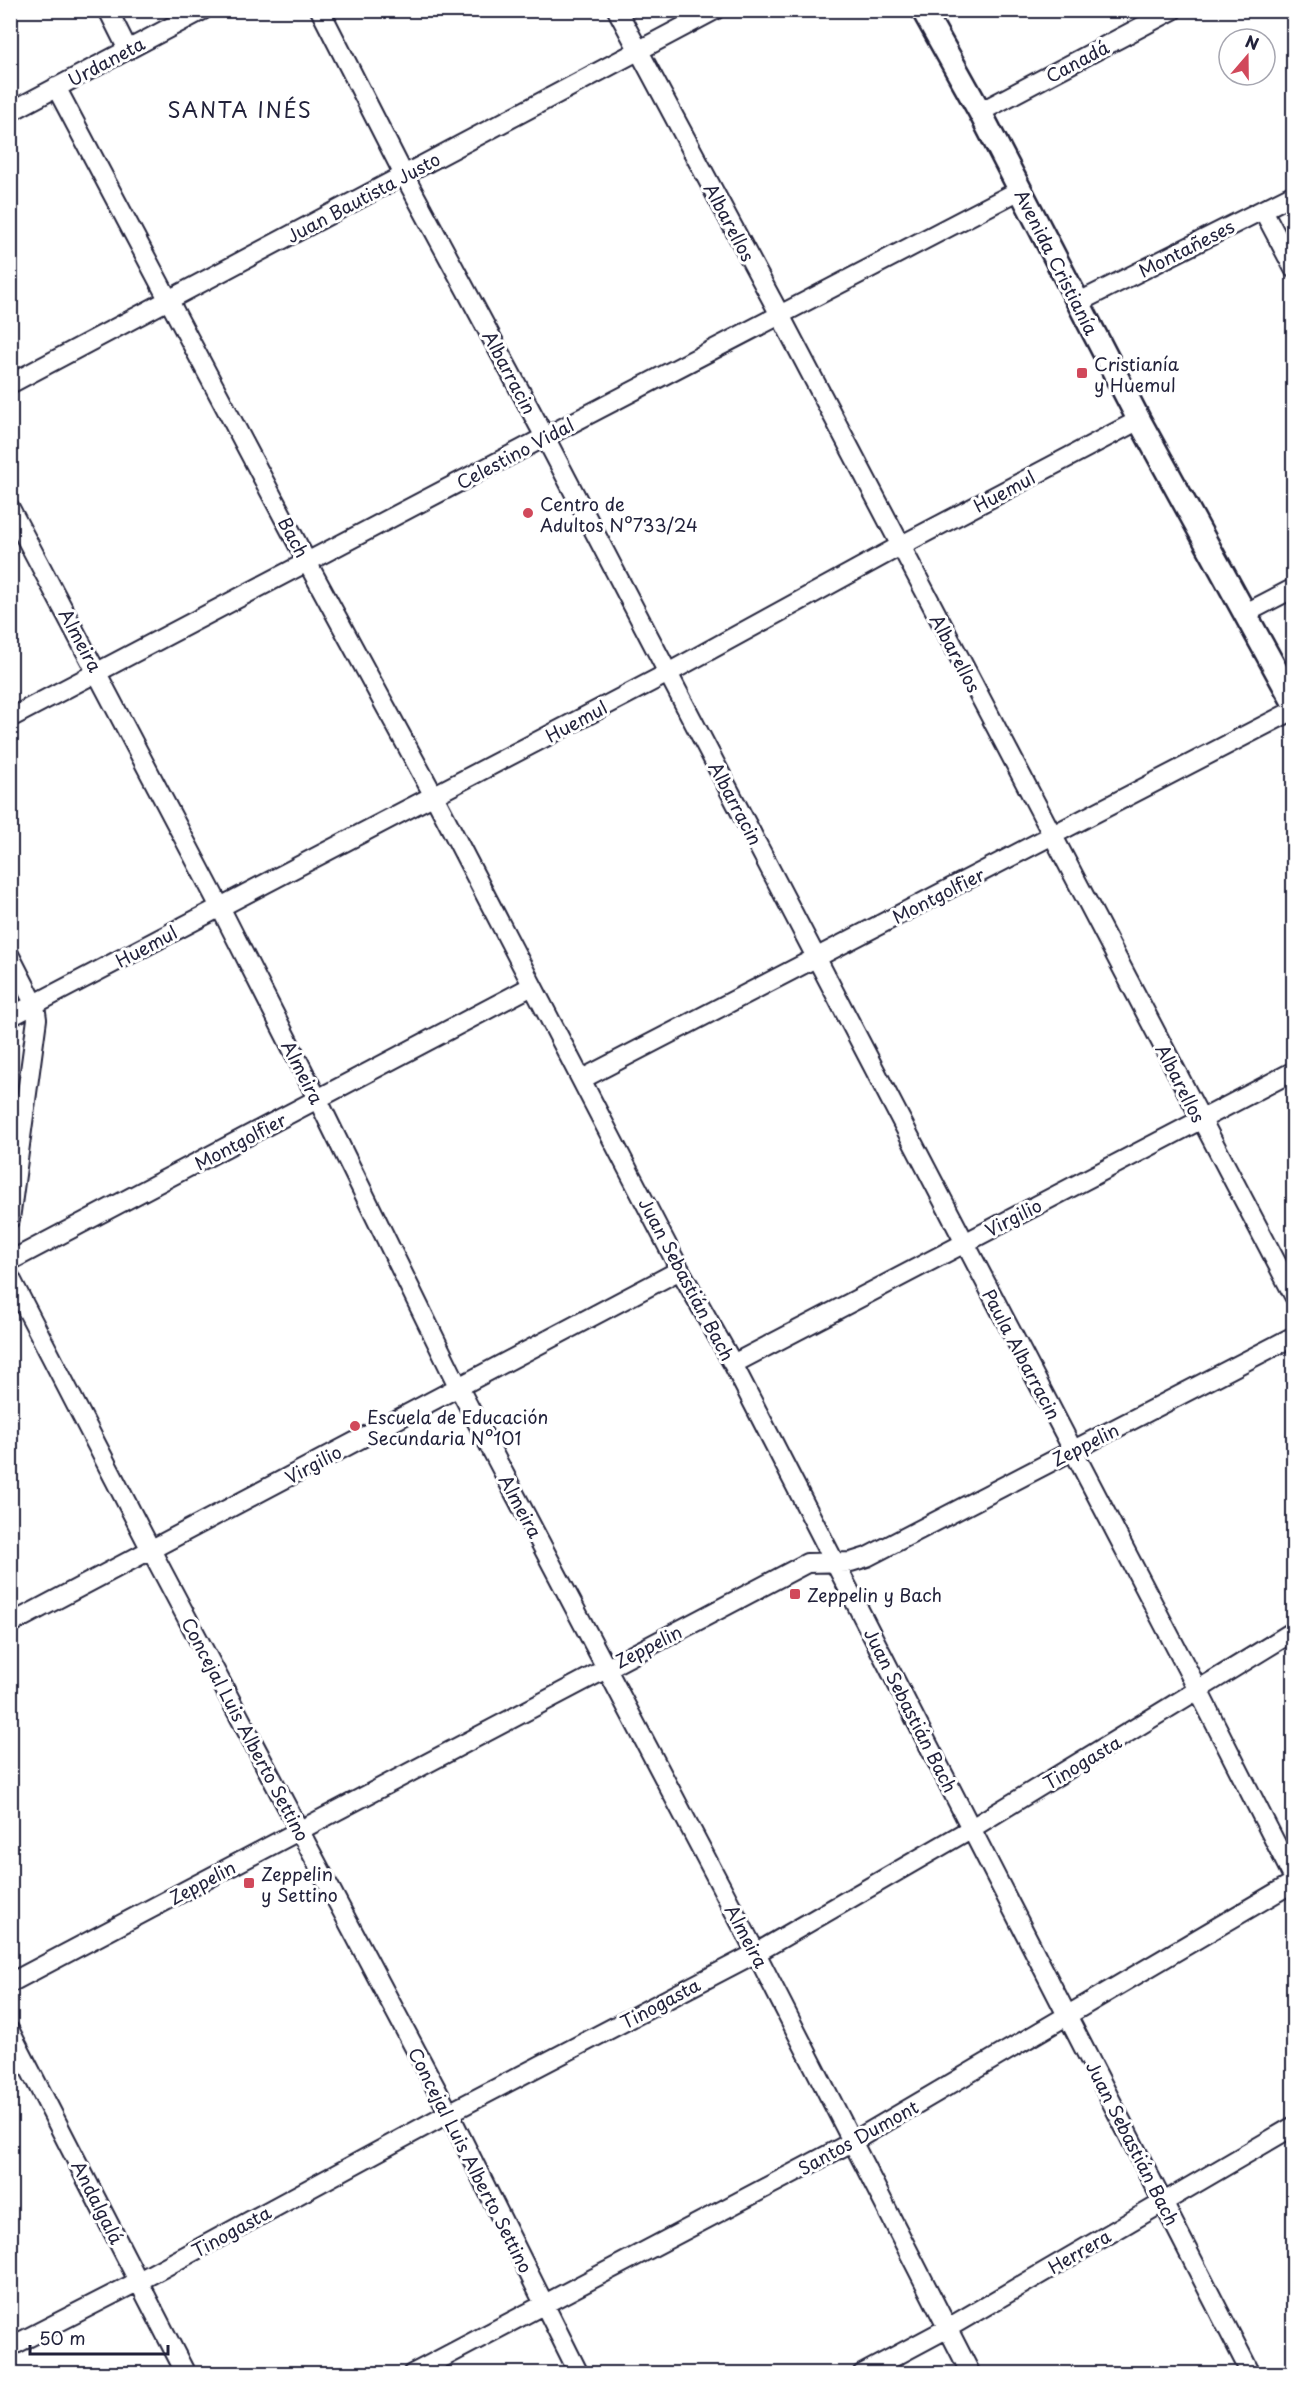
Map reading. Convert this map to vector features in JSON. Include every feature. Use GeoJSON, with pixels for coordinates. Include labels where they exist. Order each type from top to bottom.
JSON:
{"type":"FeatureCollection","features":[{"type":"Feature","properties":{"kind":"main road","name":"Avenida Cristianía"},"geometry":{"type":"LineString","coordinates":[[924,10],[980,112],[1139,420],[1293,703]]}},
{"type":"Feature","properties":{"kind":"street"},"geometry":{"type":"LineString","coordinates":[[108,10],[128,50]]}},
{"type":"Feature","properties":{"kind":"street","name":"Urdaneta"},"geometry":{"type":"LineString","coordinates":[[10,112],[203,10]]}},
{"type":"Feature","properties":{"kind":"street","name":"Albarracin"},"geometry":{"type":"LineString","coordinates":[[321,10],[404,175],[545,437],[817,958]]}},
{"type":"Feature","properties":{"kind":"street","name":"Albarellos"},"geometry":{"type":"LineString","coordinates":[[617,10],[780,315],[1293,1296]]}},
{"type":"Feature","properties":{"kind":"street","name":"Juan Bautista Justo"},"geometry":{"type":"LineString","coordinates":[[10,384],[716,10]]}},
{"type":"Feature","properties":{"kind":"street","name":"Canadá"},"geometry":{"type":"LineString","coordinates":[[980,112],[1173,10]]}},
{"type":"Feature","properties":{"kind":"street","name":"Bach"},"geometry":{"type":"LineString","coordinates":[[56,87],[170,298],[307,562],[434,796],[532,986]]}},
{"type":"Feature","properties":{"kind":"street","name":"Celestino Vidal"},"geometry":{"type":"LineString","coordinates":[[10,718],[1020,190]]}},
{"type":"Feature","properties":{"kind":"street","name":"Montañeses"},"geometry":{"type":"LineString","coordinates":[[1079,302],[1293,194]]}},
{"type":"Feature","properties":{"kind":"street"},"geometry":{"type":"LineString","coordinates":[[1263,210],[1293,269]]}},
{"type":"Feature","properties":{"kind":"street","name":"Huemul"},"geometry":{"type":"LineString","coordinates":[[10,1017],[668,673],[900,546],[1139,420]]}},
{"type":"Feature","properties":{"kind":"street","name":"Almeira"},"geometry":{"type":"LineString","coordinates":[[10,508],[220,907],[318,1100],[459,1388],[756,1953],[971,2373]]}},
{"type":"Feature","properties":{"kind":"street"},"geometry":{"type":"LineString","coordinates":[[1246,613],[1293,588]]}},
{"type":"Feature","properties":{"kind":"street","name":"Montgolfier"},"geometry":{"type":"LineString","coordinates":[[582,1079],[1293,710]]}},
{"type":"Feature","properties":{"kind":"street"},"geometry":{"type":"LineString","coordinates":[[10,956],[35,1005],[37,1030],[10,1219]]}},
{"type":"Feature","properties":{"kind":"street","name":"Paula Albarracin"},"geometry":{"type":"LineString","coordinates":[[817,958],[1198,1690],[1293,1881]]}},
{"type":"Feature","properties":{"kind":"street","name":"Montgolfier"},"geometry":{"type":"LineString","coordinates":[[10,1261],[532,986]]}},
{"type":"Feature","properties":{"kind":"street","name":"Juan Sebastián Bach"},"geometry":{"type":"LineString","coordinates":[[532,986],[836,1562],[1251,2373]]}},
{"type":"Feature","properties":{"kind":"street","name":"Virgilio"},"geometry":{"type":"LineString","coordinates":[[733,1364],[1293,1071]]}},
{"type":"Feature","properties":{"kind":"street","name":"Virgilio"},"geometry":{"type":"LineString","coordinates":[[10,1624],[680,1270]]}},
{"type":"Feature","properties":{"kind":"street","name":"Concejal Luis Alberto Settino"},"geometry":{"type":"LineString","coordinates":[[10,1277],[151,1550],[449,2113],[579,2373]]}},
{"type":"Feature","properties":{"kind":"street","name":"Zeppelin"},"geometry":{"type":"LineString","coordinates":[[10,1983],[807,1563],[851,1562],[867,1557],[1293,1336]]}},
{"type":"Feature","properties":{"kind":"street","name":"Tinogasta"},"geometry":{"type":"LineString","coordinates":[[10,2347],[139,2281],[449,2113],[756,1953],[972,1828],[1293,1631]]}},
{"type":"Feature","properties":{"kind":"street","name":"Santos Dumont"},"geometry":{"type":"LineString","coordinates":[[412,2373],[852,2142],[1293,1881]]}},
{"type":"Feature","properties":{"kind":"street","name":"Andalgalá"},"geometry":{"type":"LineString","coordinates":[[10,2031],[186,2373]]}},
{"type":"Feature","properties":{"kind":"street","name":"Herrera"},"geometry":{"type":"LineString","coordinates":[[862,2373],[948,2328],[1293,2126]]}},
{"type":"Feature","properties":{"kind":"place","name":"Cristianía y Huemul"},"geometry":{"type":"Point","coordinates":[1082,373]}},
{"type":"Feature","properties":{"kind":"place","name":"Centro de Adultos Nº733/24"},"geometry":{"type":"Point","coordinates":[528,513]}},
{"type":"Feature","properties":{"kind":"place","name":"Escuela de Educación Secundaria Nº101"},"geometry":{"type":"Point","coordinates":[355,1426]}},
{"type":"Feature","properties":{"kind":"place","name":"Zeppelin y Bach"},"geometry":{"type":"Point","coordinates":[795,1594]}},
{"type":"Feature","properties":{"kind":"place","name":"Zeppelin y Settino"},"geometry":{"type":"Point","coordinates":[249,1883]}},
{"type":"Feature","properties":{"kind":"district","name":"SANTA INÉS"},"geometry":{"type":"Point","coordinates":[240,109]}}]}
